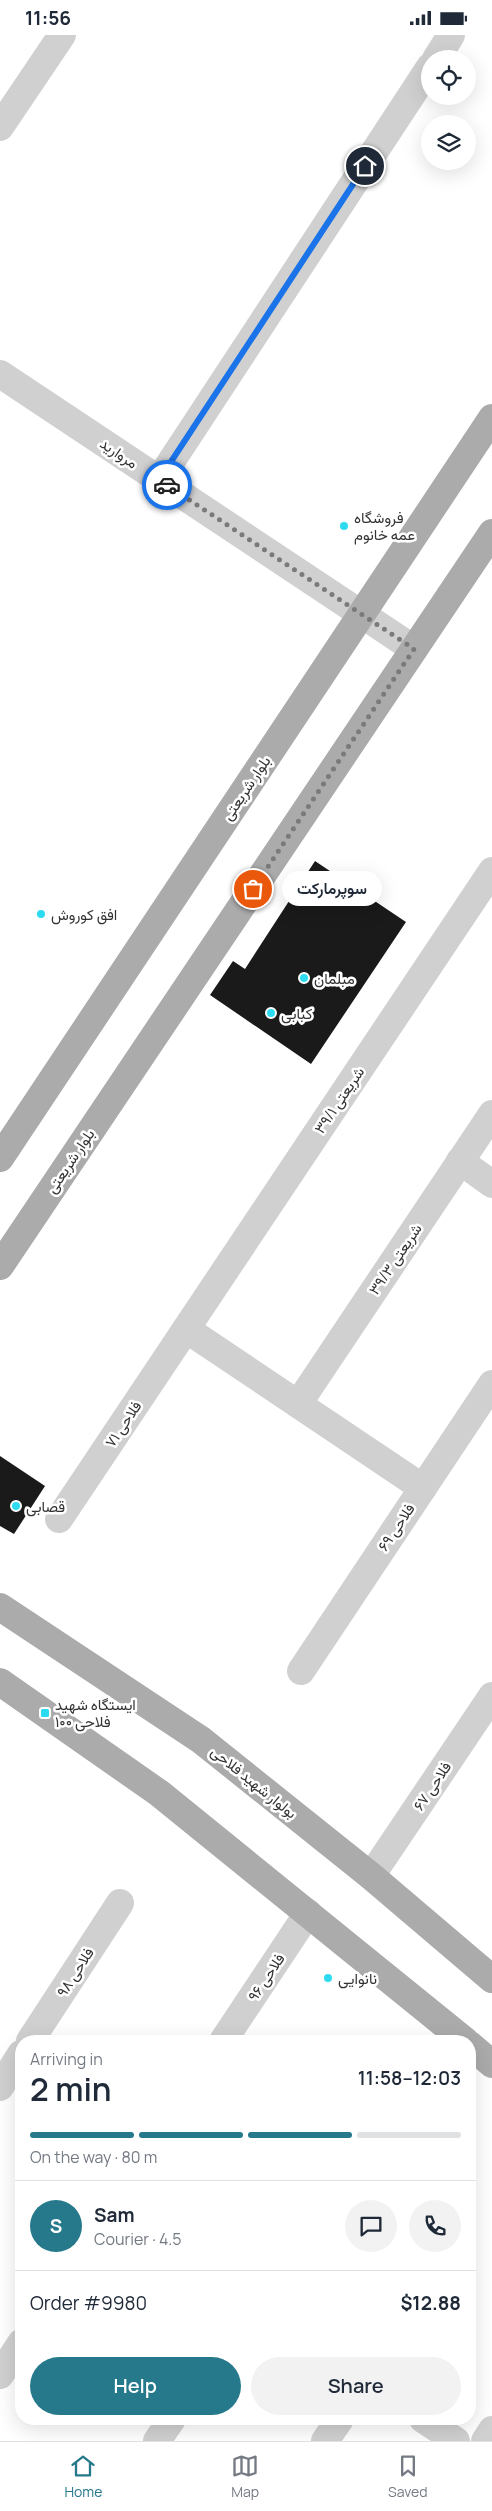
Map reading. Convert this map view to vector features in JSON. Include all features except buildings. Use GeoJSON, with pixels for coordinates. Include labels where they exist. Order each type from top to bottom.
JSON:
{"type":"FeatureCollection","features":[{"type":"Feature","properties":{"kind":"main road","name":"بلوار شریعتی"},"geometry":{"type":"LineString","coordinates":[[0,1158],[492,418]]}},
{"type":"Feature","properties":{"kind":"main road","name":"بلوار شریعتی"},"geometry":{"type":"LineString","coordinates":[[0,1266],[492,533]]}},
{"type":"Feature","properties":{"kind":"main road","name":"بولوار شهید فلاحی"},"geometry":{"type":"LineString","coordinates":[[0,1607],[201,1740],[371,1876],[492,1979]]}},
{"type":"Feature","properties":{"kind":"main road"},"geometry":{"type":"LineString","coordinates":[[0,1681],[159,1793],[458,2035]]}},
{"type":"Feature","properties":{"kind":"main road"},"geometry":{"type":"LineString","coordinates":[[476,2050],[492,2063]]}},
{"type":"Feature","properties":{"kind":"street"},"geometry":{"type":"LineString","coordinates":[[0,127],[62,35]]}},
{"type":"Feature","properties":{"kind":"street"},"geometry":{"type":"LineString","coordinates":[[442,50],[451,35]]}},
{"type":"Feature","properties":{"kind":"street"},"geometry":{"type":"LineString","coordinates":[[159,480],[421,81]]}},
{"type":"Feature","properties":{"kind":"street","name":"مروارید"},"geometry":{"type":"LineString","coordinates":[[0,373],[414,649]]}},
{"type":"Feature","properties":{"kind":"street","name":"شریعتی ۳۹/۱"},"geometry":{"type":"LineString","coordinates":[[186,1329],[492,871]]}},
{"type":"Feature","properties":{"kind":"street","name":"شریعتی ۳۹/۳"},"geometry":{"type":"LineString","coordinates":[[298,1404],[492,1114]]}},
{"type":"Feature","properties":{"kind":"street"},"geometry":{"type":"LineString","coordinates":[[460,1161],[492,1184]]}},
{"type":"Feature","properties":{"kind":"street"},"geometry":{"type":"LineString","coordinates":[[186,1329],[423,1488]]}},
{"type":"Feature","properties":{"kind":"street","name":"فلاحی ۷۱"},"geometry":{"type":"LineString","coordinates":[[59,1519],[186,1329]]}},
{"type":"Feature","properties":{"kind":"street","name":"فلاحی ۶۹"},"geometry":{"type":"LineString","coordinates":[[301,1671],[492,1384]]}},
{"type":"Feature","properties":{"kind":"street","name":"فلاحی ۶۷"},"geometry":{"type":"LineString","coordinates":[[371,1876],[492,1696]]}},
{"type":"Feature","properties":{"kind":"street","name":"فلاحی ۹۸"},"geometry":{"type":"LineString","coordinates":[[34,2035],[120,1903]]}},
{"type":"Feature","properties":{"kind":"street","name":"فلاحی ۹۶"},"geometry":{"type":"LineString","coordinates":[[227,2035],[308,1913]]}},
{"type":"Feature","properties":{"kind":"street"},"geometry":{"type":"LineString","coordinates":[[0,2375],[15,2352]]}},
{"type":"Feature","properties":{"kind":"street"},"geometry":{"type":"LineString","coordinates":[[157,2441],[168,2425]]}},
{"type":"Feature","properties":{"kind":"street"},"geometry":{"type":"LineString","coordinates":[[325,2441],[336,2425]]}},
{"type":"Feature","properties":{"kind":"street"},"geometry":{"type":"LineString","coordinates":[[432,2425],[456,2441]]}},
{"type":"Feature","properties":{"kind":"street"},"geometry":{"type":"LineString","coordinates":[[485,2441],[492,2430]]}},
{"type":"Feature","properties":{"kind":"way so far"},"geometry":{"type":"LineString","coordinates":[[167,485],[414,649],[253,889]]}},
{"type":"Feature","properties":{"kind":"place","name":"فروشگاه عمه خانوم"},"geometry":{"type":"Point","coordinates":[344,526]}},
{"type":"Feature","properties":{"kind":"place","name":"سوپرمارکت"},"geometry":{"type":"Point","coordinates":[253,889]}},
{"type":"Feature","properties":{"kind":"place","name":"افق کوروش"},"geometry":{"type":"Point","coordinates":[41,914]}},
{"type":"Feature","properties":{"kind":"place","name":"مبلمان"},"geometry":{"type":"Point","coordinates":[304,978]}},
{"type":"Feature","properties":{"kind":"place","name":"کبابی"},"geometry":{"type":"Point","coordinates":[271,1013]}},
{"type":"Feature","properties":{"kind":"place","name":"قصابی"},"geometry":{"type":"Point","coordinates":[16,1506]}},
{"type":"Feature","properties":{"kind":"place","name":"ایستگاه شهید فلاحی ۱۰۰"},"geometry":{"type":"Point","coordinates":[45,1713]}},
{"type":"Feature","properties":{"kind":"place","name":"نانوایی"},"geometry":{"type":"Point","coordinates":[328,1978]}},
{"type":"Feature","properties":{"kind":"route"},"geometry":{"type":"LineString","coordinates":[[167,485],[159,480],[365,166]]}}]}
